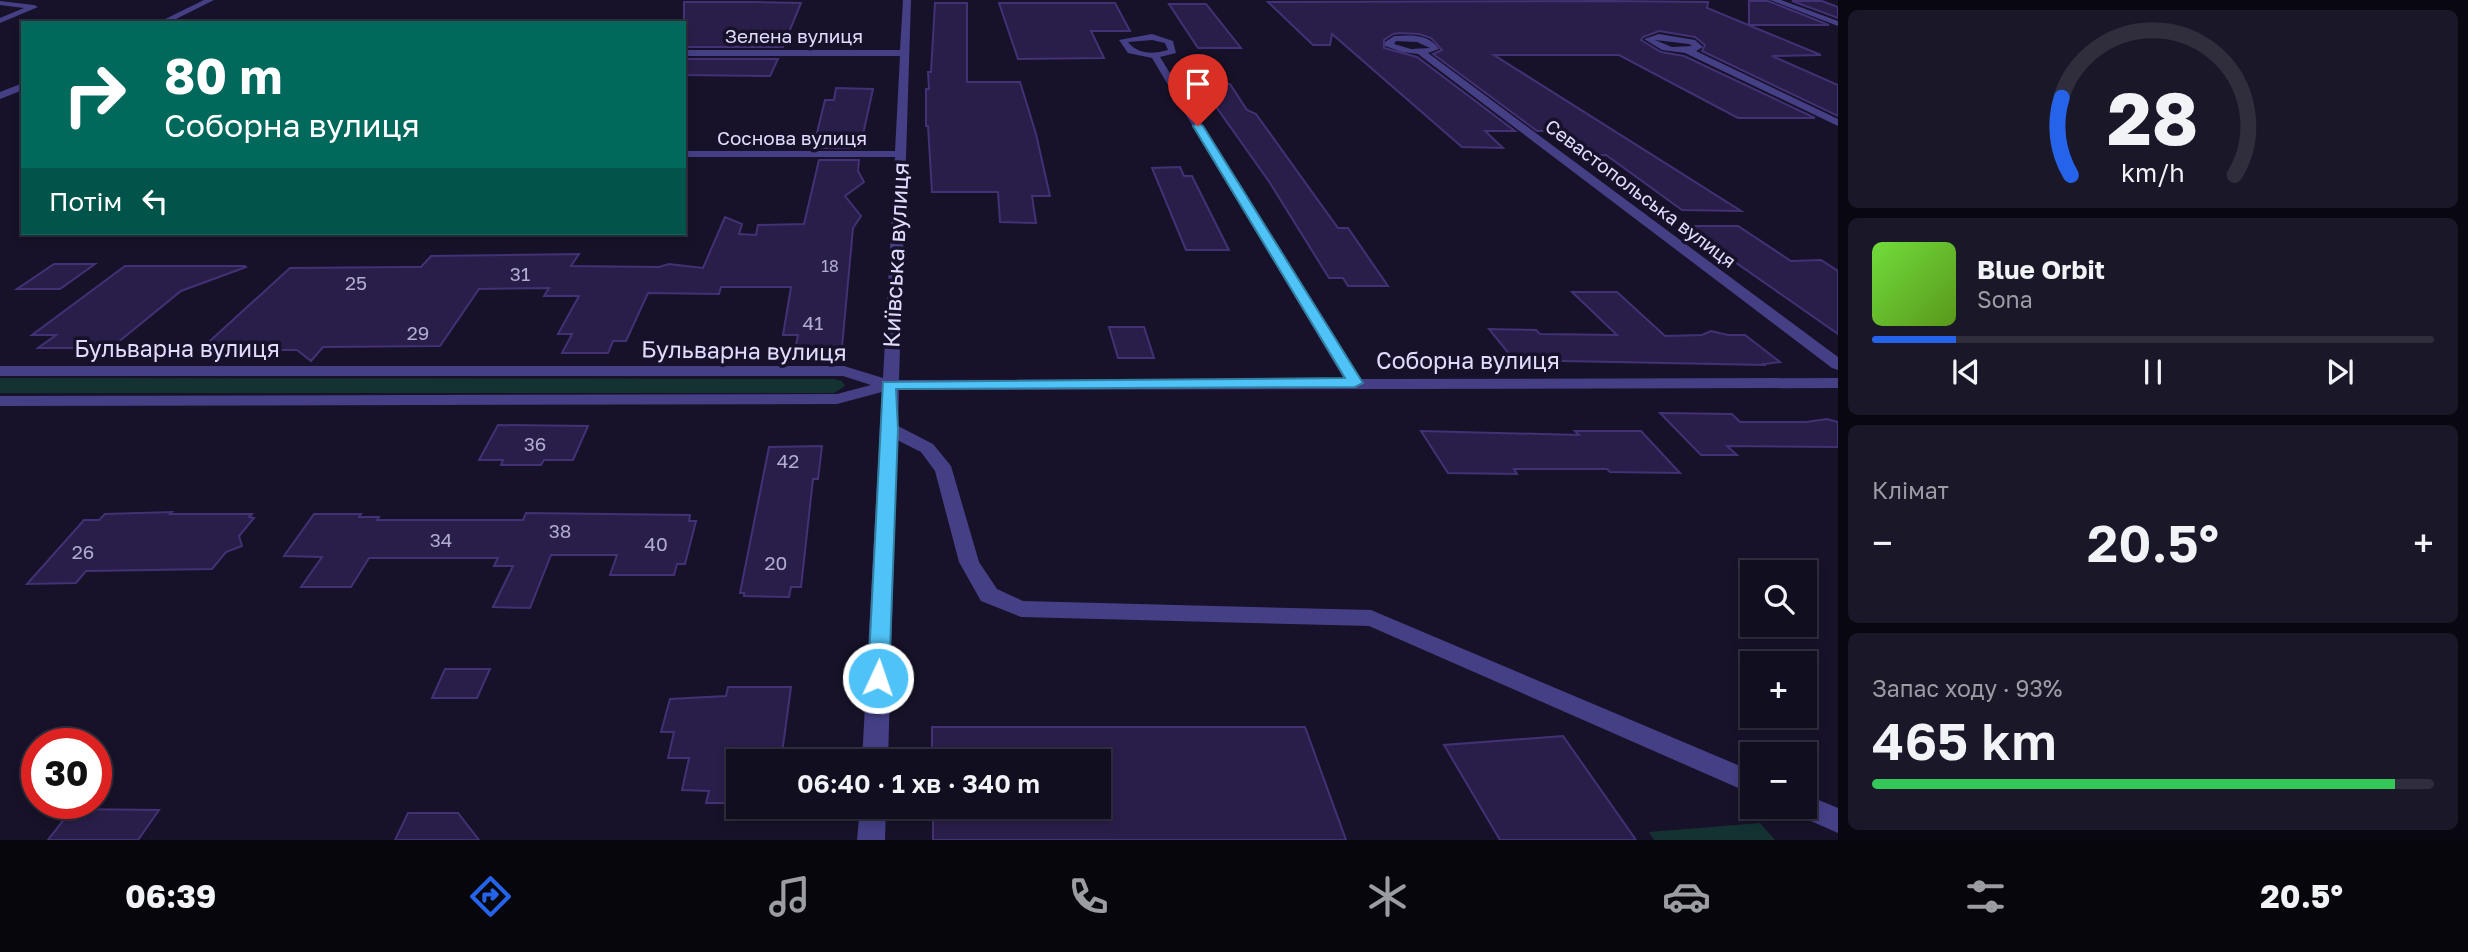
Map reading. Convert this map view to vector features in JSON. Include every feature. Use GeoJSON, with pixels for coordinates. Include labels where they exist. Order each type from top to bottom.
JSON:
{"type":"FeatureCollection","features":[{"type":"Feature","properties":{"kind":"street"},"geometry":{"type":"LineString","coordinates":[[164,21],[210,0]]}},
{"type":"Feature","properties":{"kind":"street","name":"Київська вулиця"},"geometry":{"type":"LineString","coordinates":[[876,749],[907,0]]}},
{"type":"Feature","properties":{"kind":"street"},"geometry":{"type":"LineString","coordinates":[[1774,0],[1838,24]]}},
{"type":"Feature","properties":{"kind":"street"},"geometry":{"type":"LineString","coordinates":[[0,3],[34,7],[0,21]]}},
{"type":"Feature","properties":{"kind":"street"},"geometry":{"type":"LineString","coordinates":[[1155,56],[1173,51],[1169,41],[1152,37],[1124,40],[1126,48],[1131,52],[1155,56],[1355,383]]}},
{"type":"Feature","properties":{"kind":"street"},"geometry":{"type":"LineString","coordinates":[[1687,50],[1699,47],[1682,39],[1648,39],[1665,47],[1687,50],[1838,123]]}},
{"type":"Feature","properties":{"kind":"street","name":"Севастопольська вулиця"},"geometry":{"type":"LineString","coordinates":[[1421,52],[1838,365]]}},
{"type":"Feature","properties":{"kind":"street","name":"Зелена вулиця"},"geometry":{"type":"LineString","coordinates":[[686,53],[904,53]]}},
{"type":"Feature","properties":{"kind":"street"},"geometry":{"type":"LineString","coordinates":[[0,96],[21,87]]}},
{"type":"Feature","properties":{"kind":"street","name":"Соснова вулиця"},"geometry":{"type":"LineString","coordinates":[[686,154],[900,154]]}},
{"type":"Feature","properties":{"kind":"street","name":"Бульварна вулиця"},"geometry":{"type":"LineString","coordinates":[[0,370],[844,371],[889,385]]}},
{"type":"Feature","properties":{"kind":"street","name":"Соборна вулиця"},"geometry":{"type":"LineString","coordinates":[[889,385],[1838,383]]}},
{"type":"Feature","properties":{"kind":"street","name":"Бульварна вулиця"},"geometry":{"type":"LineString","coordinates":[[0,401],[837,399],[889,385]]}},
{"type":"Feature","properties":{"kind":"street"},"geometry":{"type":"LineString","coordinates":[[890,429],[927,448],[944,470],[969,562],[989,595],[1021,609],[1371,618],[1740,778]]}},
{"type":"Feature","properties":{"kind":"street"},"geometry":{"type":"LineString","coordinates":[[1817,812],[1838,821]]}},
{"type":"Feature","properties":{"kind":"street"},"geometry":{"type":"LineString","coordinates":[[871,840],[872,819]]}},
{"type":"Feature","properties":{"kind":"green space"},"geometry":{"type":"Polygon","coordinates":[[[0,378],[834,379],[842,381],[845,386],[834,393],[0,393],[0,378]]]}},
{"type":"Feature","properties":{"kind":"green space"},"geometry":{"type":"Polygon","coordinates":[[[1760,823],[1775,840],[1654,840],[1649,832],[1760,823]]]}},
{"type":"Feature","properties":{"kind":"building"},"geometry":{"type":"Polygon","coordinates":[[[1749,1],[1768,1],[1829,25],[1749,25],[1749,1]]]}},
{"type":"Feature","properties":{"kind":"building"},"geometry":{"type":"Polygon","coordinates":[[[1792,1],[1822,1],[1838,7],[1838,18],[1792,1]]]}},
{"type":"Feature","properties":{"kind":"building"},"geometry":{"type":"Polygon","coordinates":[[[684,2],[801,3],[783,47],[686,47],[684,2]]]}},
{"type":"Feature","properties":{"kind":"building"},"geometry":{"type":"Polygon","coordinates":[[[1268,2],[1708,2],[1707,8],[1821,55],[1772,56],[1838,85],[1838,116],[1702,51],[1705,45],[1695,37],[1659,31],[1641,40],[1661,52],[1684,56],[1815,118],[1738,118],[1619,55],[1494,55],[1741,211],[1682,210],[1606,155],[1593,156],[1559,131],[1537,131],[1433,54],[1442,50],[1431,38],[1400,33],[1384,40],[1384,48],[1417,57],[1515,131],[1485,131],[1503,148],[1462,147],[1332,34],[1330,45],[1313,45],[1268,2]]]}},
{"type":"Feature","properties":{"kind":"building"},"geometry":{"type":"Polygon","coordinates":[[[935,3],[967,3],[967,82],[1020,82],[1036,134],[1050,196],[1032,196],[1036,223],[1000,222],[998,192],[932,192],[926,126],[926,89],[929,89],[928,72],[931,72],[935,3]]]}},
{"type":"Feature","properties":{"kind":"building"},"geometry":{"type":"Polygon","coordinates":[[[999,3],[1115,3],[1130,31],[1091,31],[1104,58],[1018,59],[999,3]]]}},
{"type":"Feature","properties":{"kind":"building"},"geometry":{"type":"Polygon","coordinates":[[[1169,4],[1206,4],[1241,48],[1198,48],[1169,4]]]}},
{"type":"Feature","properties":{"kind":"building"},"geometry":{"type":"Polygon","coordinates":[[[686,59],[778,59],[770,76],[686,75],[686,59]]]}},
{"type":"Feature","properties":{"kind":"building"},"geometry":{"type":"Polygon","coordinates":[[[1200,84],[1230,84],[1247,110],[1256,114],[1338,228],[1348,228],[1388,286],[1348,286],[1343,278],[1329,278],[1270,183],[1200,84]]]}},
{"type":"Feature","properties":{"kind":"building"},"geometry":{"type":"Polygon","coordinates":[[[836,88],[873,89],[860,148],[822,148],[823,145],[814,145],[825,100],[834,100],[836,88]]]}},
{"type":"Feature","properties":{"kind":"building"},"geometry":{"type":"Polygon","coordinates":[[[819,160],[859,160],[858,171],[864,182],[845,196],[861,216],[853,228],[842,347],[839,347],[838,355],[794,355],[798,335],[783,335],[791,287],[721,287],[719,294],[648,293],[626,341],[613,341],[608,353],[562,353],[572,334],[558,334],[579,296],[544,296],[549,288],[479,289],[440,346],[323,347],[311,361],[297,350],[200,350],[290,268],[421,267],[431,256],[579,254],[571,266],[659,267],[669,264],[703,268],[725,217],[742,224],[739,234],[756,235],[758,225],[804,224],[819,160]]]}},
{"type":"Feature","properties":{"kind":"building"},"geometry":{"type":"Polygon","coordinates":[[[1180,167],[1184,176],[1192,176],[1229,250],[1186,250],[1152,168],[1180,167]]]}},
{"type":"Feature","properties":{"kind":"building"},"geometry":{"type":"Polygon","coordinates":[[[1687,226],[1738,226],[1791,261],[1821,260],[1838,271],[1838,334],[1689,230],[1692,230],[1687,226]]]}},
{"type":"Feature","properties":{"kind":"building"},"geometry":{"type":"Polygon","coordinates":[[[54,264],[95,264],[60,289],[17,289],[54,264]]]}},
{"type":"Feature","properties":{"kind":"building"},"geometry":{"type":"Polygon","coordinates":[[[125,266],[246,267],[181,291],[111,348],[38,348],[56,335],[32,335],[125,266]]]}},
{"type":"Feature","properties":{"kind":"building"},"geometry":{"type":"Polygon","coordinates":[[[1572,292],[1617,292],[1665,336],[1702,335],[1711,331],[1745,335],[1780,362],[1764,364],[1766,365],[1514,360],[1489,329],[1536,330],[1540,334],[1617,335],[1572,292]]]}},
{"type":"Feature","properties":{"kind":"building"},"geometry":{"type":"Polygon","coordinates":[[[1109,327],[1144,327],[1154,358],[1118,358],[1109,327]]]}},
{"type":"Feature","properties":{"kind":"building"},"geometry":{"type":"Polygon","coordinates":[[[1660,413],[1732,414],[1740,422],[1806,422],[1827,419],[1838,422],[1838,447],[1727,446],[1737,455],[1701,455],[1660,413]]]}},
{"type":"Feature","properties":{"kind":"building"},"geometry":{"type":"Polygon","coordinates":[[[498,425],[588,426],[573,460],[544,460],[541,465],[501,465],[503,460],[479,460],[498,425]]]}},
{"type":"Feature","properties":{"kind":"building"},"geometry":{"type":"Polygon","coordinates":[[[1421,431],[1579,435],[1575,431],[1641,431],[1680,473],[1610,472],[1607,469],[1514,469],[1517,474],[1448,473],[1421,431]]]}},
{"type":"Feature","properties":{"kind":"building"},"geometry":{"type":"Polygon","coordinates":[[[822,446],[818,479],[813,479],[801,587],[791,587],[789,597],[744,596],[744,593],[740,593],[769,447],[822,446]]]}},
{"type":"Feature","properties":{"kind":"building"},"geometry":{"type":"Polygon","coordinates":[[[172,512],[170,514],[252,514],[249,517],[254,518],[239,536],[242,546],[226,552],[212,569],[86,571],[76,583],[27,584],[84,520],[99,520],[105,514],[172,512]]]}},
{"type":"Feature","properties":{"kind":"building"},"geometry":{"type":"Polygon","coordinates":[[[526,513],[690,515],[689,521],[696,521],[685,564],[677,564],[674,575],[610,575],[617,555],[551,555],[530,608],[493,607],[513,566],[494,566],[498,558],[369,558],[351,587],[301,587],[322,557],[284,556],[314,514],[361,514],[359,517],[379,517],[377,520],[523,520],[526,513]]]}},
{"type":"Feature","properties":{"kind":"building"},"geometry":{"type":"Polygon","coordinates":[[[445,669],[490,669],[477,698],[432,698],[445,669]]]}},
{"type":"Feature","properties":{"kind":"building"},"geometry":{"type":"Polygon","coordinates":[[[728,687],[791,687],[783,749],[726,749],[726,803],[706,803],[709,791],[682,790],[689,758],[668,758],[674,732],[661,732],[670,699],[726,696],[728,687]]]}},
{"type":"Feature","properties":{"kind":"building"},"geometry":{"type":"Polygon","coordinates":[[[932,727],[1305,727],[1346,840],[933,840],[933,819],[1111,819],[1111,749],[932,749],[932,727]]]}},
{"type":"Feature","properties":{"kind":"building"},"geometry":{"type":"Polygon","coordinates":[[[1563,736],[1636,840],[1500,840],[1444,745],[1563,736]]]}},
{"type":"Feature","properties":{"kind":"building"},"geometry":{"type":"Polygon","coordinates":[[[112,809],[159,810],[138,840],[48,840],[64,819],[112,819],[112,809]]]}},
{"type":"Feature","properties":{"kind":"building"},"geometry":{"type":"Polygon","coordinates":[[[408,813],[458,813],[479,840],[395,840],[408,813]]]}},
{"type":"Feature","properties":{"kind":"route"},"geometry":{"type":"LineString","coordinates":[[878,678],[890,429],[889,385],[1355,383],[1198,126]]}}]}
